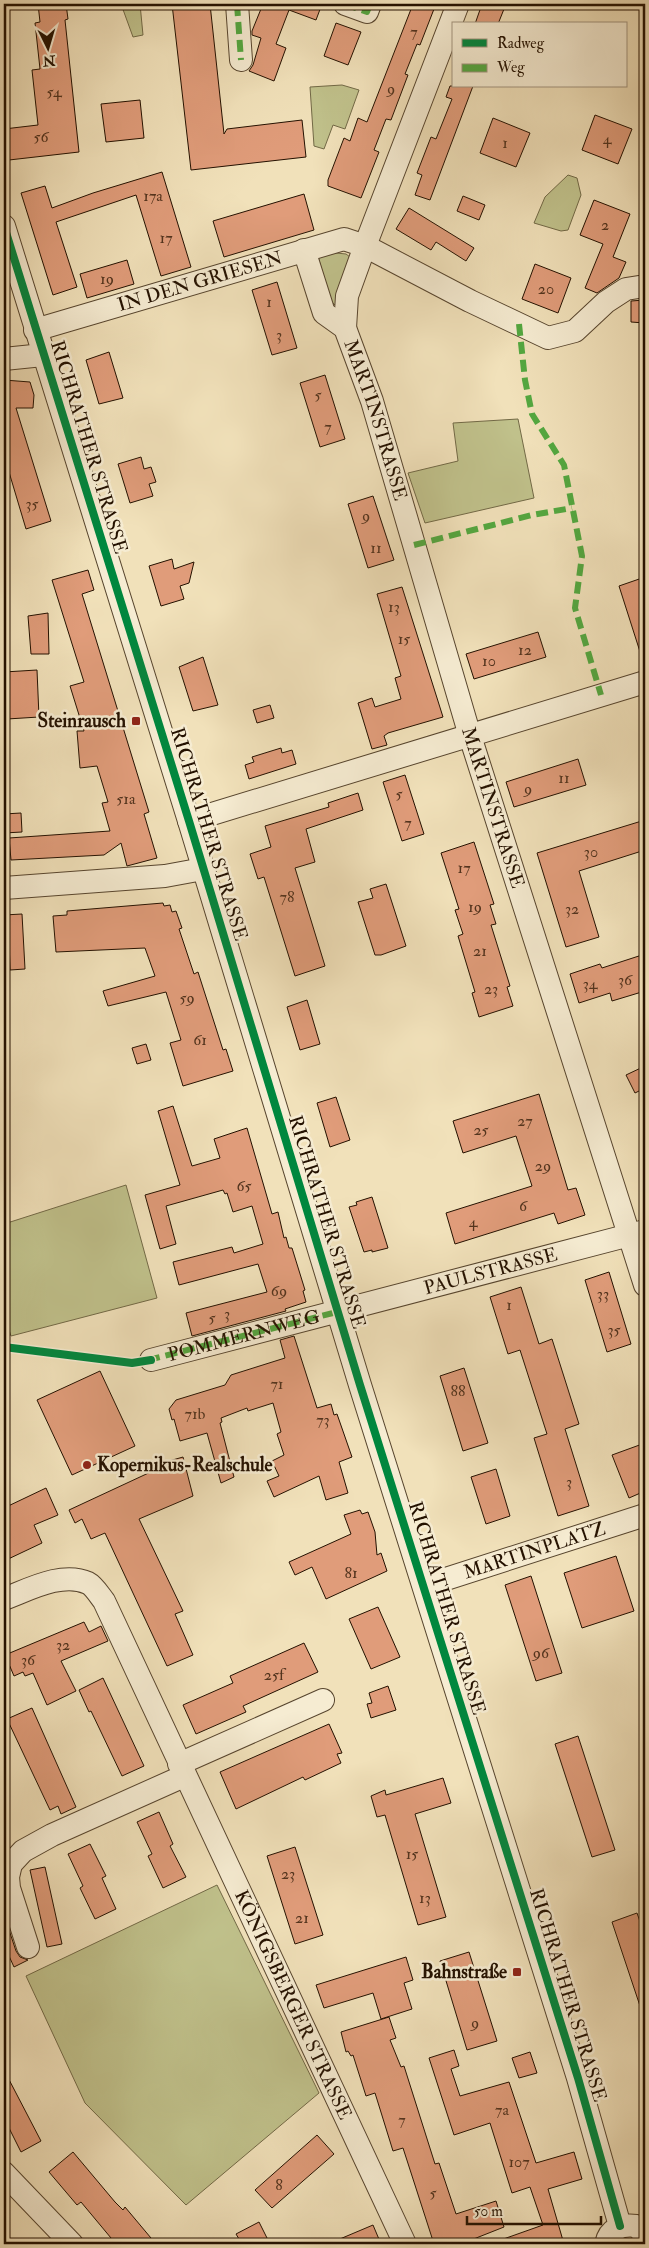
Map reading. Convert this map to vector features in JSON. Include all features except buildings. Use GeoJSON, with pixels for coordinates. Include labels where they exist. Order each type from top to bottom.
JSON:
{"type":"FeatureCollection","features":[{"type":"Feature","properties":{"kind":"street"},"geometry":{"type":"LineString","coordinates":[[237,4],[242,60]]}},
{"type":"Feature","properties":{"kind":"street"},"geometry":{"type":"LineString","coordinates":[[345,4],[367,12],[370,4]]}},
{"type":"Feature","properties":{"kind":"street"},"geometry":{"type":"LineString","coordinates":[[365,246],[458,4]]}},
{"type":"Feature","properties":{"kind":"street","name":"RICHRATHER STRASSE"},"geometry":{"type":"LineString","coordinates":[[4,226],[189,821],[337,1312],[578,2078],[620,2226]]}},
{"type":"Feature","properties":{"kind":"street","name":"IN DEN GRIESEN"},"geometry":{"type":"LineString","coordinates":[[35,330],[344,238],[365,246],[470,301],[548,338],[574,331],[626,289],[645,286]]}},
{"type":"Feature","properties":{"kind":"street","name":"MARTINSTRASSE"},"geometry":{"type":"LineString","coordinates":[[365,246],[348,296],[345,328],[372,401],[470,736],[637,1233],[645,1285]]}},
{"type":"Feature","properties":{"kind":"street","name":"MARTINSTRASSE"},"geometry":{"type":"LineString","coordinates":[[304,250],[324,312],[345,328]]}},
{"type":"Feature","properties":{"kind":"street"},"geometry":{"type":"LineString","coordinates":[[4,359],[43,354]]}},
{"type":"Feature","properties":{"kind":"street"},"geometry":{"type":"LineString","coordinates":[[189,821],[645,682]]}},
{"type":"Feature","properties":{"kind":"street"},"geometry":{"type":"LineString","coordinates":[[4,888],[165,876],[203,869]]}},
{"type":"Feature","properties":{"kind":"street","name":"PAULSTRASSE"},"geometry":{"type":"LineString","coordinates":[[337,1312],[637,1233]]}},
{"type":"Feature","properties":{"kind":"street","name":"POMMERNWEG"},"geometry":{"type":"LineString","coordinates":[[151,1360],[337,1312]]}},
{"type":"Feature","properties":{"kind":"street","name":"MARTINPLATZ"},"geometry":{"type":"LineString","coordinates":[[424,1586],[645,1515]]}},
{"type":"Feature","properties":{"kind":"street","name":"KÖNIGSBERGER STRASSE"},"geometry":{"type":"LineString","coordinates":[[4,1599],[38,1586],[65,1579],[89,1583],[104,1601],[405,2244]]}},
{"type":"Feature","properties":{"kind":"street"},"geometry":{"type":"LineString","coordinates":[[28,1947],[9,1888],[8,1877],[11,1864],[23,1851],[323,1700]]}},
{"type":"Feature","properties":{"kind":"street"},"geometry":{"type":"LineString","coordinates":[[4,2173],[72,2244]]}},
{"type":"Feature","properties":{"kind":"street"},"geometry":{"type":"LineString","coordinates":[[606,2244],[609,2235],[620,2226],[636,2226],[645,2234]]}},
{"type":"Feature","properties":{"kind":"green space"},"geometry":{"type":"Polygon","coordinates":[[[121,4],[140,4],[143,35],[133,37],[121,4]]]}},
{"type":"Feature","properties":{"kind":"green space"},"geometry":{"type":"Polygon","coordinates":[[[342,85],[359,90],[345,129],[333,125],[324,149],[314,146],[310,87],[342,85]]]}},
{"type":"Feature","properties":{"kind":"green space"},"geometry":{"type":"Polygon","coordinates":[[[568,175],[577,178],[581,195],[568,230],[561,231],[534,223],[545,197],[568,175]]]}},
{"type":"Feature","properties":{"kind":"green space"},"geometry":{"type":"Polygon","coordinates":[[[327,252],[346,254],[350,257],[336,306],[331,301],[318,256],[327,252]]]}},
{"type":"Feature","properties":{"kind":"green space"},"geometry":{"type":"Polygon","coordinates":[[[518,419],[534,498],[425,523],[408,473],[458,461],[453,423],[518,419]]]}},
{"type":"Feature","properties":{"kind":"green space"},"geometry":{"type":"Polygon","coordinates":[[[126,1185],[157,1298],[11,1336],[4,1314],[4,1224],[126,1185]]]}},
{"type":"Feature","properties":{"kind":"green space"},"geometry":{"type":"Polygon","coordinates":[[[217,1885],[319,2093],[186,2205],[85,2103],[26,1976],[217,1885]]]}},
{"type":"Feature","properties":{"kind":"marked path"},"geometry":{"type":"LineString","coordinates":[[237,4],[241,60]]}},
{"type":"Feature","properties":{"kind":"marked path"},"geometry":{"type":"LineString","coordinates":[[345,4],[367,12],[370,4]]}},
{"type":"Feature","properties":{"kind":"marked path"},"geometry":{"type":"LineString","coordinates":[[519,324],[525,380],[532,414],[564,465],[582,556],[575,608],[601,695]]}},
{"type":"Feature","properties":{"kind":"marked path"},"geometry":{"type":"LineString","coordinates":[[414,545],[532,515],[572,508]]}},
{"type":"Feature","properties":{"kind":"marked path"},"geometry":{"type":"LineString","coordinates":[[148,1360],[337,1312]]}},
{"type":"Feature","properties":{"kind":"cycle path"},"geometry":{"type":"LineString","coordinates":[[4,226],[189,821],[360,1385],[578,2078],[620,2226]]}},
{"type":"Feature","properties":{"kind":"cycle path"},"geometry":{"type":"LineString","coordinates":[[4,1347],[132,1363],[151,1360]]}},
{"type":"Feature","properties":{"kind":"place","name":"Steinrausch"},"geometry":{"type":"Point","coordinates":[136,721]}},
{"type":"Feature","properties":{"kind":"place","name":"Kopernikus-Realschule"},"geometry":{"type":"Point","coordinates":[87,1465]}},
{"type":"Feature","properties":{"kind":"place","name":"Bahnstraße"},"geometry":{"type":"Point","coordinates":[517,1972]}}]}
